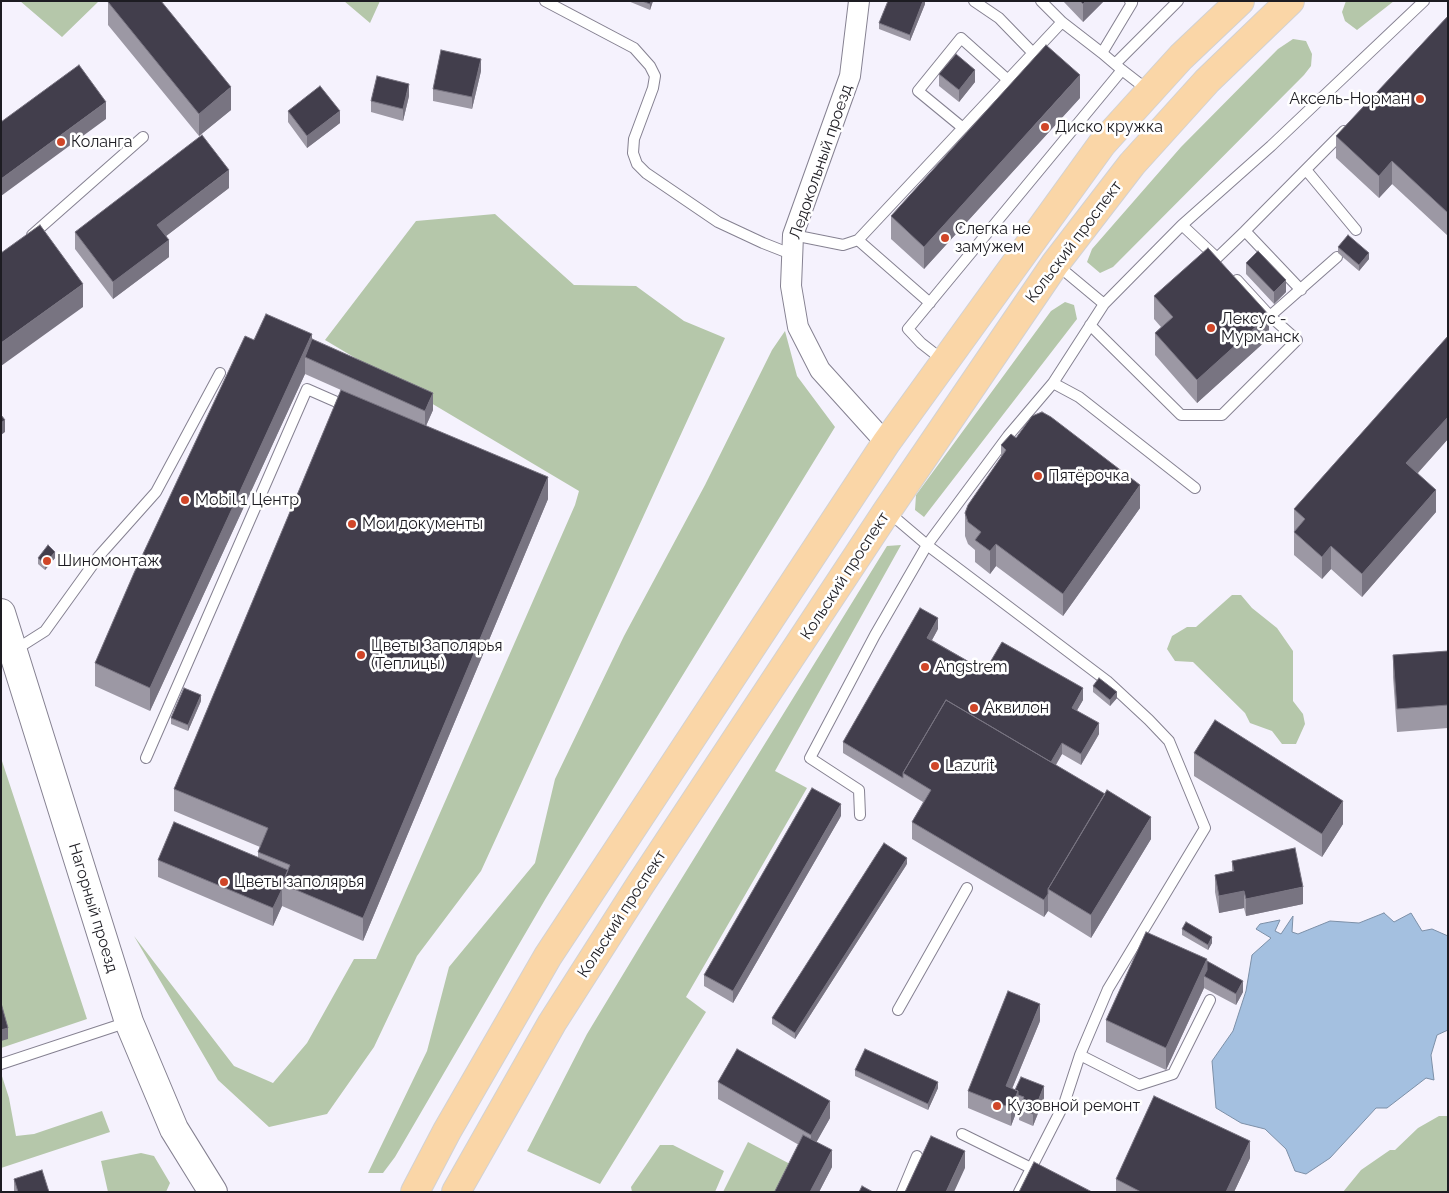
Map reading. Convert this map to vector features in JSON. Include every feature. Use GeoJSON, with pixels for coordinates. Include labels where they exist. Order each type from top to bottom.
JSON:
{"type":"FeatureCollection","features":[{"type":"Feature","properties":{"kind":"main road","name":"Кольский проспект"},"geometry":{"type":"LineString","coordinates":[[415,1192],[447,1131],[548,956],[886,442],[1102,144],[1181,56],[1240,1]]}},
{"type":"Feature","properties":{"kind":"main road","name":"Кольский проспект"},"geometry":{"type":"LineString","coordinates":[[456,1192],[552,1022],[640,885],[887,511],[1055,264],[1132,164],[1207,81],[1290,1]]}},
{"type":"Feature","properties":{"kind":"main road"},"geometry":{"type":"LineString","coordinates":[[886,442],[918,465]]}},
{"type":"Feature","properties":{"kind":"main road","name":"Нагорный проезд"},"geometry":{"type":"LineString","coordinates":[[1,613],[129,1022],[174,1129],[210,1191]]}},
{"type":"Feature","properties":{"kind":"street","name":"Ледокольный проезд"},"geometry":{"type":"LineString","coordinates":[[859,1],[850,76],[792,244],[791,286],[798,327],[820,370],[886,442]]}},
{"type":"Feature","properties":{"kind":"lane"},"geometry":{"type":"LineString","coordinates":[[545,1],[634,48],[650,66],[654,76],[653,88],[634,139],[633,153],[637,164],[646,173],[718,222],[763,243],[843,245],[858,240],[1062,22]]}},
{"type":"Feature","properties":{"kind":"lane"},"geometry":{"type":"LineString","coordinates":[[974,1],[999,18],[1033,53]]}},
{"type":"Feature","properties":{"kind":"lane"},"geometry":{"type":"LineString","coordinates":[[1041,1],[1062,22],[1150,92]]}},
{"type":"Feature","properties":{"kind":"lane"},"geometry":{"type":"LineString","coordinates":[[1102,53],[1132,3],[1130,1]]}},
{"type":"Feature","properties":{"kind":"lane"},"geometry":{"type":"LineString","coordinates":[[945,361],[921,343],[908,329],[930,304],[1118,67],[1178,1]]}},
{"type":"Feature","properties":{"kind":"lane"},"geometry":{"type":"LineString","coordinates":[[860,815],[859,790],[810,758],[875,635],[927,544],[1008,436],[1053,383],[1104,304],[1182,225],[1271,146],[1424,1]]}},
{"type":"Feature","properties":{"kind":"lane"},"geometry":{"type":"LineString","coordinates":[[963,128],[918,91],[961,38],[1008,80]]}},
{"type":"Feature","properties":{"kind":"lane"},"geometry":{"type":"LineString","coordinates":[[1223,266],[1245,231],[1307,171],[1354,120]]}},
{"type":"Feature","properties":{"kind":"lane"},"geometry":{"type":"LineString","coordinates":[[24,242],[143,137]]}},
{"type":"Feature","properties":{"kind":"lane"},"geometry":{"type":"LineString","coordinates":[[1307,171],[1356,230]]}},
{"type":"Feature","properties":{"kind":"lane"},"geometry":{"type":"LineString","coordinates":[[1090,325],[1181,415],[1222,414],[1297,340],[1270,316],[1182,225]]}},
{"type":"Feature","properties":{"kind":"lane"},"geometry":{"type":"LineString","coordinates":[[1245,231],[1301,290]]}},
{"type":"Feature","properties":{"kind":"lane"},"geometry":{"type":"LineString","coordinates":[[858,240],[930,304]]}},
{"type":"Feature","properties":{"kind":"lane"},"geometry":{"type":"LineString","coordinates":[[1270,316],[1337,257]]}},
{"type":"Feature","properties":{"kind":"lane"},"geometry":{"type":"LineString","coordinates":[[1055,264],[1104,304]]}},
{"type":"Feature","properties":{"kind":"lane"},"geometry":{"type":"LineString","coordinates":[[13,652],[45,631],[99,556],[156,492],[220,373]]}},
{"type":"Feature","properties":{"kind":"lane"},"geometry":{"type":"LineString","coordinates":[[1053,383],[1080,397],[1195,488]]}},
{"type":"Feature","properties":{"kind":"lane"},"geometry":{"type":"LineString","coordinates":[[146,758],[308,389],[359,412]]}},
{"type":"Feature","properties":{"kind":"lane"},"geometry":{"type":"LineString","coordinates":[[887,511],[927,544],[1107,681],[1149,720],[1169,741],[1205,828],[1108,989],[1080,1055],[1064,1104],[1019,1192]]}},
{"type":"Feature","properties":{"kind":"lane"},"geometry":{"type":"LineString","coordinates":[[898,1010],[968,888]]}},
{"type":"Feature","properties":{"kind":"lane"},"geometry":{"type":"LineString","coordinates":[[1080,1055],[1139,1085],[1173,1074],[1210,1000]]}},
{"type":"Feature","properties":{"kind":"lane"},"geometry":{"type":"LineString","coordinates":[[1,1064],[129,1022]]}},
{"type":"Feature","properties":{"kind":"lane"},"geometry":{"type":"LineString","coordinates":[[962,1134],[1048,1176]]}},
{"type":"Feature","properties":{"kind":"lane"},"geometry":{"type":"LineString","coordinates":[[902,1192],[917,1156]]}},
{"type":"Feature","properties":{"kind":"green space"},"geometry":{"type":"Polygon","coordinates":[[[20,1],[99,1],[62,37],[20,1]]]}},
{"type":"Feature","properties":{"kind":"green space"},"geometry":{"type":"Polygon","coordinates":[[[344,1],[380,1],[370,23],[344,1]]]}},
{"type":"Feature","properties":{"kind":"green space"},"geometry":{"type":"Polygon","coordinates":[[[1346,1],[1394,1],[1357,30],[1345,21],[1342,12],[1346,1]]]}},
{"type":"Feature","properties":{"kind":"green space"},"geometry":{"type":"Polygon","coordinates":[[[1293,39],[1306,41],[1312,54],[1311,66],[1304,75],[1113,267],[1100,273],[1087,262],[1092,249],[1181,147],[1278,49],[1293,39]]]}},
{"type":"Feature","properties":{"kind":"green space"},"geometry":{"type":"Polygon","coordinates":[[[495,214],[574,285],[636,286],[684,321],[725,338],[481,871],[417,956],[374,1047],[327,1114],[269,1127],[218,1080],[134,936],[234,1066],[273,1083],[307,1043],[354,959],[376,959],[575,505],[579,491],[325,340],[416,221],[495,214]]]}},
{"type":"Feature","properties":{"kind":"green space"},"geometry":{"type":"Polygon","coordinates":[[[1065,302],[1074,305],[1077,319],[924,517],[915,510],[916,495],[1051,311],[1065,302]]]}},
{"type":"Feature","properties":{"kind":"green space"},"geometry":{"type":"Polygon","coordinates":[[[785,331],[797,376],[835,427],[546,898],[395,1157],[383,1173],[368,1173],[427,1051],[449,967],[535,863],[555,779],[624,636],[705,485],[772,350],[785,331]]]}},
{"type":"Feature","properties":{"kind":"green space"},"geometry":{"type":"Polygon","coordinates":[[[901,545],[775,771],[807,788],[686,997],[706,1012],[600,1184],[527,1151],[587,1034],[648,933],[887,546],[901,545]]]}},
{"type":"Feature","properties":{"kind":"green space"},"geometry":{"type":"Polygon","coordinates":[[[1232,595],[1241,595],[1252,608],[1277,628],[1293,651],[1293,701],[1303,714],[1305,724],[1296,744],[1282,744],[1272,731],[1250,723],[1245,713],[1193,662],[1175,661],[1167,649],[1172,636],[1187,627],[1196,627],[1232,595]]]}},
{"type":"Feature","properties":{"kind":"green space"},"geometry":{"type":"Polygon","coordinates":[[[1,758],[87,1019],[1,1048],[1,758]]]}},
{"type":"Feature","properties":{"kind":"green space"},"geometry":{"type":"Polygon","coordinates":[[[1,1073],[9,1098],[16,1136],[34,1134],[102,1111],[110,1132],[1,1168],[1,1073]]]}},
{"type":"Feature","properties":{"kind":"green space"},"geometry":{"type":"Polygon","coordinates":[[[1439,1116],[1448,1116],[1448,1192],[1343,1192],[1361,1170],[1390,1150],[1395,1150],[1418,1128],[1439,1116]]]}},
{"type":"Feature","properties":{"kind":"green space"},"geometry":{"type":"Polygon","coordinates":[[[748,1142],[792,1165],[778,1192],[723,1192],[748,1142]]]}},
{"type":"Feature","properties":{"kind":"green space"},"geometry":{"type":"Polygon","coordinates":[[[660,1145],[673,1145],[724,1171],[715,1192],[632,1192],[631,1187],[660,1145]]]}},
{"type":"Feature","properties":{"kind":"green space"},"geometry":{"type":"Polygon","coordinates":[[[141,1153],[154,1156],[170,1183],[166,1192],[108,1192],[101,1161],[141,1153]]]}},
{"type":"Feature","properties":{"kind":"water"},"geometry":{"type":"Polygon","coordinates":[[[1384,913],[1394,922],[1411,913],[1422,931],[1432,929],[1448,936],[1448,1030],[1437,1035],[1431,1055],[1434,1080],[1426,1078],[1387,1108],[1376,1108],[1330,1158],[1306,1174],[1295,1171],[1286,1149],[1265,1129],[1241,1123],[1216,1108],[1212,1061],[1233,1031],[1246,991],[1252,955],[1271,938],[1256,929],[1260,924],[1280,920],[1275,931],[1281,934],[1293,916],[1292,932],[1298,934],[1330,921],[1359,923],[1384,913]]]}},
{"type":"Feature","properties":{"kind":"building"},"geometry":{"type":"Polygon","coordinates":[[[161,1],[231,87],[199,114],[108,2],[161,1]]]}},
{"type":"Feature","properties":{"kind":"building"},"geometry":{"type":"Polygon","coordinates":[[[888,1],[923,1],[910,35],[879,23],[888,1]]]}},
{"type":"Feature","properties":{"kind":"building","name":"Аксель-Норман"},"geometry":{"type":"Polygon","coordinates":[[[1448,16],[1448,213],[1392,161],[1379,176],[1336,136],[1448,16]]]}},
{"type":"Feature","properties":{"kind":"building"},"geometry":{"type":"Polygon","coordinates":[[[1046,45],[1080,75],[924,247],[891,216],[1046,45]]]}},
{"type":"Feature","properties":{"kind":"building"},"geometry":{"type":"Polygon","coordinates":[[[441,50],[481,59],[472,97],[433,89],[441,50]]]}},
{"type":"Feature","properties":{"kind":"building"},"geometry":{"type":"Polygon","coordinates":[[[956,54],[975,70],[959,90],[939,74],[956,54]]]}},
{"type":"Feature","properties":{"kind":"building"},"geometry":{"type":"Polygon","coordinates":[[[79,65],[106,102],[1,179],[1,122],[79,65]]]}},
{"type":"Feature","properties":{"kind":"building"},"geometry":{"type":"Polygon","coordinates":[[[377,76],[409,84],[403,109],[371,101],[377,76]]]}},
{"type":"Feature","properties":{"kind":"building"},"geometry":{"type":"Polygon","coordinates":[[[320,86],[340,111],[307,136],[288,111],[320,86]]]}},
{"type":"Feature","properties":{"kind":"building"},"geometry":{"type":"Polygon","coordinates":[[[202,135],[229,170],[157,225],[169,240],[113,282],[75,232],[202,135]]]}},
{"type":"Feature","properties":{"kind":"building"},"geometry":{"type":"Polygon","coordinates":[[[40,225],[83,284],[1,343],[1,253],[40,225]]]}},
{"type":"Feature","properties":{"kind":"building"},"geometry":{"type":"Polygon","coordinates":[[[1348,235],[1369,253],[1359,265],[1338,247],[1348,235]]]}},
{"type":"Feature","properties":{"kind":"building","name":"Лексус - Мурманск"},"geometry":{"type":"Polygon","coordinates":[[[1208,248],[1269,315],[1197,380],[1155,333],[1173,317],[1154,296],[1208,248]]]}},
{"type":"Feature","properties":{"kind":"building"},"geometry":{"type":"Polygon","coordinates":[[[1258,251],[1286,280],[1274,292],[1246,263],[1258,251]]]}},
{"type":"Feature","properties":{"kind":"building"},"geometry":{"type":"Polygon","coordinates":[[[266,314],[312,334],[150,688],[95,663],[134,573],[245,336],[254,340],[266,314]]]}},
{"type":"Feature","properties":{"kind":"building"},"geometry":{"type":"Polygon","coordinates":[[[1448,336],[1448,417],[1406,463],[1436,490],[1362,574],[1331,546],[1322,557],[1294,532],[1305,519],[1294,509],[1448,336]]]}},
{"type":"Feature","properties":{"kind":"building"},"geometry":{"type":"Polygon","coordinates":[[[312,339],[433,393],[425,411],[305,357],[312,339]]]}},
{"type":"Feature","properties":{"kind":"building","name":"Цветы Заполярья (Теплицы)"},"geometry":{"type":"Polygon","coordinates":[[[341,390],[548,477],[363,918],[282,884],[290,865],[258,852],[268,828],[174,789],[341,390]]]}},
{"type":"Feature","properties":{"kind":"building"},"geometry":{"type":"Polygon","coordinates":[[[1042,412],[1140,485],[1063,594],[996,544],[990,551],[975,540],[981,532],[968,522],[965,513],[968,505],[1006,450],[1001,445],[1011,434],[1016,438],[1032,416],[1042,412]]]}},
{"type":"Feature","properties":{"kind":"building"},"geometry":{"type":"Polygon","coordinates":[[[1,415],[5,420],[1,423],[1,415]]]}},
{"type":"Feature","properties":{"kind":"building"},"geometry":{"type":"Polygon","coordinates":[[[48,545],[55,552],[45,564],[38,558],[48,545]]]}},
{"type":"Feature","properties":{"kind":"building","name":"Аквилон"},"geometry":{"type":"Polygon","coordinates":[[[920,608],[938,618],[927,638],[985,671],[1002,642],[1083,688],[1072,708],[1099,723],[1081,754],[1062,743],[1051,762],[946,700],[903,773],[903,778],[843,742],[920,608]]]}},
{"type":"Feature","properties":{"kind":"building"},"geometry":{"type":"Polygon","coordinates":[[[1448,651],[1448,705],[1397,709],[1393,655],[1448,651]]]}},
{"type":"Feature","properties":{"kind":"building"},"geometry":{"type":"Polygon","coordinates":[[[1099,678],[1117,692],[1110,700],[1093,686],[1099,678]]]}},
{"type":"Feature","properties":{"kind":"building"},"geometry":{"type":"Polygon","coordinates":[[[184,688],[201,695],[188,725],[171,718],[184,688]]]}},
{"type":"Feature","properties":{"kind":"building"},"geometry":{"type":"Polygon","coordinates":[[[946,700],[1105,794],[1048,889],[1048,894],[1044,900],[912,822],[931,790],[903,773],[946,700]]]}},
{"type":"Feature","properties":{"kind":"building"},"geometry":{"type":"Polygon","coordinates":[[[1215,720],[1343,801],[1322,834],[1194,753],[1215,720]]]}},
{"type":"Feature","properties":{"kind":"building"},"geometry":{"type":"Polygon","coordinates":[[[812,788],[841,804],[733,991],[704,975],[812,788]]]}},
{"type":"Feature","properties":{"kind":"building"},"geometry":{"type":"Polygon","coordinates":[[[1107,790],[1151,817],[1091,915],[1048,889],[1107,790]]]}},
{"type":"Feature","properties":{"kind":"building"},"geometry":{"type":"Polygon","coordinates":[[[174,822],[288,870],[273,908],[158,860],[174,822]]]}},
{"type":"Feature","properties":{"kind":"building"},"geometry":{"type":"Polygon","coordinates":[[[884,843],[907,858],[795,1033],[772,1018],[884,843]]]}},
{"type":"Feature","properties":{"kind":"building"},"geometry":{"type":"Polygon","coordinates":[[[1295,848],[1303,887],[1246,899],[1244,891],[1219,896],[1215,875],[1234,871],[1232,861],[1295,848]]]}},
{"type":"Feature","properties":{"kind":"building"},"geometry":{"type":"Polygon","coordinates":[[[1186,922],[1212,937],[1208,945],[1182,929],[1186,922]]]}},
{"type":"Feature","properties":{"kind":"building"},"geometry":{"type":"Polygon","coordinates":[[[1146,932],[1207,959],[1166,1048],[1106,1020],[1146,932]]]}},
{"type":"Feature","properties":{"kind":"building"},"geometry":{"type":"Polygon","coordinates":[[[1207,961],[1243,981],[1236,994],[1204,976],[1207,970],[1207,961]]]}},
{"type":"Feature","properties":{"kind":"building"},"geometry":{"type":"Polygon","coordinates":[[[1008,991],[1040,1004],[1006,1086],[1018,1091],[1011,1108],[968,1091],[1008,991]]]}},
{"type":"Feature","properties":{"kind":"building"},"geometry":{"type":"Polygon","coordinates":[[[1,1003],[8,1028],[1,1030],[1,1003]]]}},
{"type":"Feature","properties":{"kind":"building"},"geometry":{"type":"Polygon","coordinates":[[[737,1049],[830,1101],[811,1135],[718,1082],[737,1049]]]}},
{"type":"Feature","properties":{"kind":"building"},"geometry":{"type":"Polygon","coordinates":[[[865,1049],[938,1082],[928,1104],[855,1070],[865,1049]]]}},
{"type":"Feature","properties":{"kind":"building"},"geometry":{"type":"Polygon","coordinates":[[[1021,1077],[1044,1086],[1033,1114],[1019,1109],[1024,1097],[1018,1095],[1018,1091],[1015,1090],[1021,1077]]]}},
{"type":"Feature","properties":{"kind":"building"},"geometry":{"type":"Polygon","coordinates":[[[1154,1096],[1250,1141],[1226,1192],[1141,1192],[1116,1179],[1154,1096]]]}},
{"type":"Feature","properties":{"kind":"building"},"geometry":{"type":"Polygon","coordinates":[[[803,1135],[832,1150],[810,1192],[777,1192],[775,1191],[803,1135]]]}},
{"type":"Feature","properties":{"kind":"building"},"geometry":{"type":"Polygon","coordinates":[[[931,1136],[965,1151],[946,1192],[905,1192],[931,1136]]]}},
{"type":"Feature","properties":{"kind":"building"},"geometry":{"type":"Polygon","coordinates":[[[1034,1162],[1092,1192],[1019,1192],[1034,1162]]]}},
{"type":"Feature","properties":{"kind":"building"},"geometry":{"type":"Polygon","coordinates":[[[42,1170],[49,1192],[18,1192],[14,1179],[42,1170]]]}},
{"type":"Feature","properties":{"kind":"building"},"geometry":{"type":"Polygon","coordinates":[[[862,1186],[873,1192],[859,1192],[862,1186]]]}},
{"type":"Feature","properties":{"kind":"place","name":"Аксель-Норман"},"geometry":{"type":"Point","coordinates":[1420,99]}},
{"type":"Feature","properties":{"kind":"place","name":"Диско кружка"},"geometry":{"type":"Point","coordinates":[1045,127]}},
{"type":"Feature","properties":{"kind":"place","name":"Коланга"},"geometry":{"type":"Point","coordinates":[61,142]}},
{"type":"Feature","properties":{"kind":"place","name":"Слегка не замужем"},"geometry":{"type":"Point","coordinates":[945,238]}},
{"type":"Feature","properties":{"kind":"place","name":"Лексус - Мурманск"},"geometry":{"type":"Point","coordinates":[1211,328]}},
{"type":"Feature","properties":{"kind":"place","name":"Пятёрочка"},"geometry":{"type":"Point","coordinates":[1038,476]}},
{"type":"Feature","properties":{"kind":"place","name":"Mobil 1 Центр"},"geometry":{"type":"Point","coordinates":[185,500]}},
{"type":"Feature","properties":{"kind":"place","name":"Мои документы"},"geometry":{"type":"Point","coordinates":[352,524]}},
{"type":"Feature","properties":{"kind":"place","name":"Шиномонтаж"},"geometry":{"type":"Point","coordinates":[47,561]}},
{"type":"Feature","properties":{"kind":"place","name":"Цветы Заполярья (Теплицы)"},"geometry":{"type":"Point","coordinates":[361,655]}},
{"type":"Feature","properties":{"kind":"place","name":"Angstrem"},"geometry":{"type":"Point","coordinates":[925,667]}},
{"type":"Feature","properties":{"kind":"place","name":"Аквилон"},"geometry":{"type":"Point","coordinates":[974,708]}},
{"type":"Feature","properties":{"kind":"place","name":"Lazurit"},"geometry":{"type":"Point","coordinates":[935,766]}},
{"type":"Feature","properties":{"kind":"place","name":"Цветы заполярья"},"geometry":{"type":"Point","coordinates":[224,882]}},
{"type":"Feature","properties":{"kind":"place","name":"Кузовной ремонт"},"geometry":{"type":"Point","coordinates":[997,1106]}}]}
